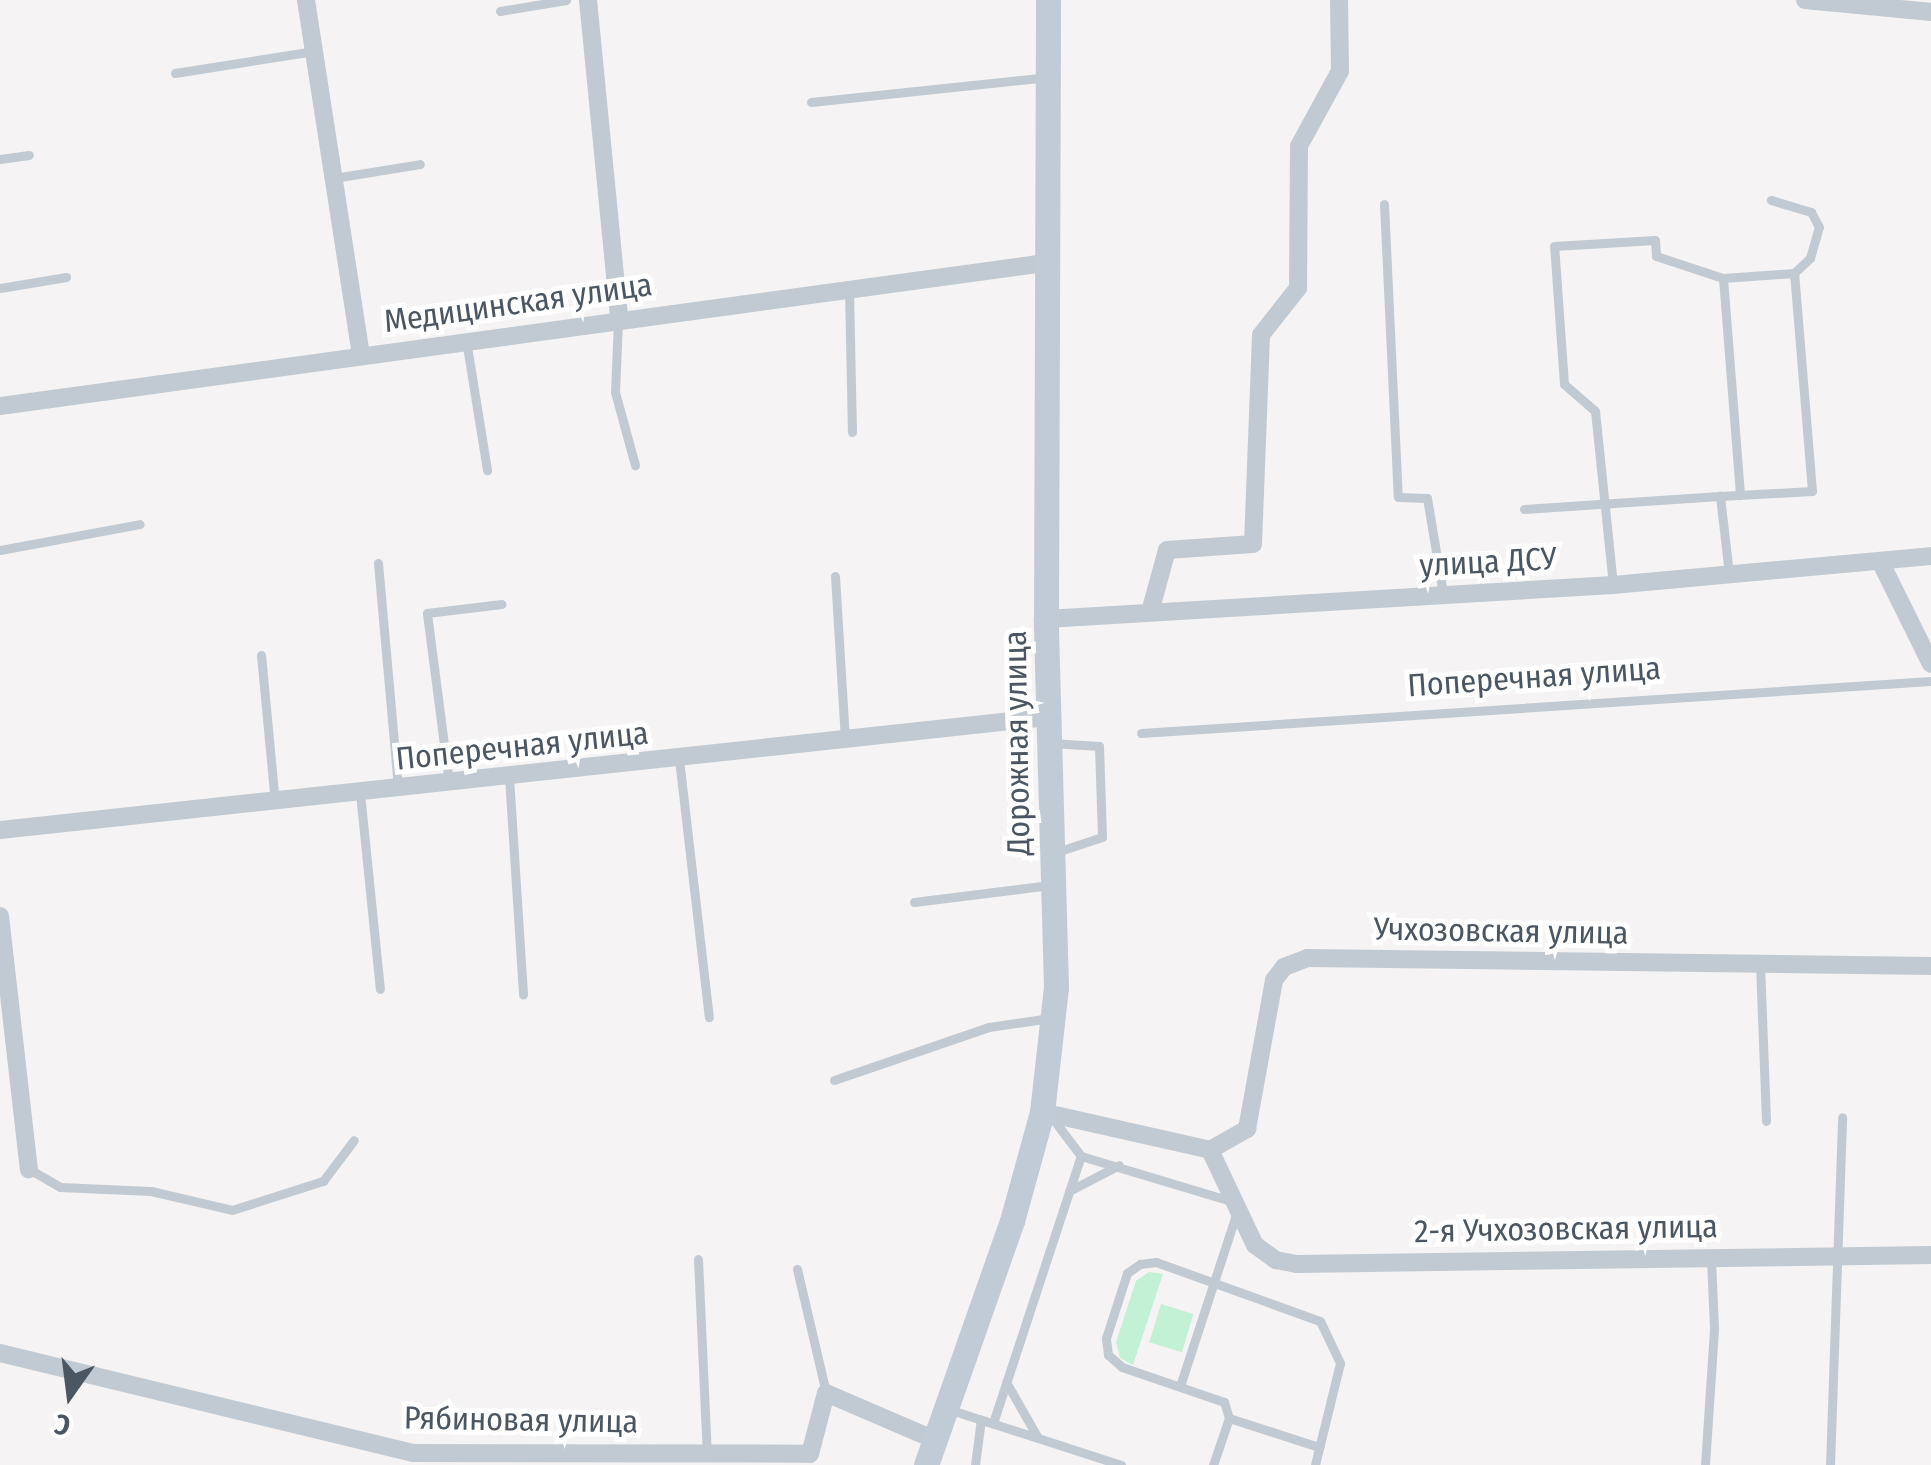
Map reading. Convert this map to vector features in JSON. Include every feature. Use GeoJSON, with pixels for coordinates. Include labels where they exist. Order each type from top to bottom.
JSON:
{"type":"FeatureCollection","features":[{"type":"Feature","properties":{"kind":"street"},"geometry":{"type":"LineString","coordinates":[[306,0],[361,355]]}},
{"type":"Feature","properties":{"kind":"street"},"geometry":{"type":"LineString","coordinates":[[588,0],[619,318]]}},
{"type":"Feature","properties":{"kind":"street","name":"Дорожная улица"},"geometry":{"type":"LineString","coordinates":[[931,1453],[1046,1113],[1053,1017],[1046,619],[1048,0]]}},
{"type":"Feature","properties":{"kind":"street"},"geometry":{"type":"LineString","coordinates":[[1150,612],[1168,550],[1253,544],[1261,334],[1298,288],[1299,146],[1340,71],[1339,0]]}},
{"type":"Feature","properties":{"kind":"street"},"geometry":{"type":"LineString","coordinates":[[1805,0],[1931,12]]}},
{"type":"Feature","properties":{"kind":"street","name":"Медицинская улица"},"geometry":{"type":"LineString","coordinates":[[0,406],[619,318],[1045,263]]}},
{"type":"Feature","properties":{"kind":"street","name":"улица ДСУ"},"geometry":{"type":"LineString","coordinates":[[1046,619],[1612,586],[1882,566],[1931,556]]}},
{"type":"Feature","properties":{"kind":"street"},"geometry":{"type":"LineString","coordinates":[[1882,566],[1931,664]]}},
{"type":"Feature","properties":{"kind":"street","name":"Поперечная улица"},"geometry":{"type":"LineString","coordinates":[[0,830],[845,740],[1049,730]]}},
{"type":"Feature","properties":{"kind":"street"},"geometry":{"type":"LineString","coordinates":[[0,916],[29,1169]]}},
{"type":"Feature","properties":{"kind":"street","name":"Учхозовская улица"},"geometry":{"type":"LineString","coordinates":[[1210,1150],[1247,1129],[1274,980],[1284,967],[1307,958],[1931,966]]}},
{"type":"Feature","properties":{"kind":"street"},"geometry":{"type":"LineString","coordinates":[[1046,1113],[1210,1150]]}},
{"type":"Feature","properties":{"kind":"street","name":"2-я Учхозовская улица"},"geometry":{"type":"LineString","coordinates":[[1210,1150],[1264,1254],[1297,1264],[1931,1254]]}},
{"type":"Feature","properties":{"kind":"street","name":"Рябиновая улица"},"geometry":{"type":"LineString","coordinates":[[0,1353],[414,1453],[655,1459],[707,1454],[810,1454],[826,1393]]}},
{"type":"Feature","properties":{"kind":"street"},"geometry":{"type":"LineString","coordinates":[[826,1393],[931,1453]]}},
{"type":"Feature","properties":{"kind":"lane"},"geometry":{"type":"LineString","coordinates":[[500,11],[566,0]]}},
{"type":"Feature","properties":{"kind":"lane"},"geometry":{"type":"LineString","coordinates":[[175,74],[314,51]]}},
{"type":"Feature","properties":{"kind":"lane"},"geometry":{"type":"LineString","coordinates":[[812,102],[1048,78]]}},
{"type":"Feature","properties":{"kind":"lane"},"geometry":{"type":"LineString","coordinates":[[0,159],[29,155]]}},
{"type":"Feature","properties":{"kind":"lane"},"geometry":{"type":"LineString","coordinates":[[334,178],[420,164]]}},
{"type":"Feature","properties":{"kind":"lane"},"geometry":{"type":"LineString","coordinates":[[1612,586],[1596,410],[1564,384],[1554,246],[1655,240],[1656,256],[1724,278],[1794,272],[1810,258],[1819,227],[1811,212],[1771,200]]}},
{"type":"Feature","properties":{"kind":"lane"},"geometry":{"type":"LineString","coordinates":[[1384,204],[1398,497],[1427,498],[1443,594]]}},
{"type":"Feature","properties":{"kind":"lane"},"geometry":{"type":"LineString","coordinates":[[1524,509],[1812,490],[1794,272]]}},
{"type":"Feature","properties":{"kind":"lane"},"geometry":{"type":"LineString","coordinates":[[0,288],[66,277]]}},
{"type":"Feature","properties":{"kind":"lane"},"geometry":{"type":"LineString","coordinates":[[1724,278],[1740,495]]}},
{"type":"Feature","properties":{"kind":"lane"},"geometry":{"type":"LineString","coordinates":[[848,288],[852,432]]}},
{"type":"Feature","properties":{"kind":"lane"},"geometry":{"type":"LineString","coordinates":[[619,318],[613,339],[616,392],[635,464]]}},
{"type":"Feature","properties":{"kind":"lane"},"geometry":{"type":"LineString","coordinates":[[466,340],[487,470]]}},
{"type":"Feature","properties":{"kind":"lane"},"geometry":{"type":"LineString","coordinates":[[1720,496],[1730,577]]}},
{"type":"Feature","properties":{"kind":"lane"},"geometry":{"type":"LineString","coordinates":[[0,550],[140,524]]}},
{"type":"Feature","properties":{"kind":"lane"},"geometry":{"type":"LineString","coordinates":[[378,563],[398,789]]}},
{"type":"Feature","properties":{"kind":"lane"},"geometry":{"type":"LineString","coordinates":[[836,576],[845,740]]}},
{"type":"Feature","properties":{"kind":"lane"},"geometry":{"type":"LineString","coordinates":[[449,784],[428,614],[501,604]]}},
{"type":"Feature","properties":{"kind":"lane"},"geometry":{"type":"LineString","coordinates":[[262,655],[275,802]]}},
{"type":"Feature","properties":{"kind":"lane","name":"Поперечная улица"},"geometry":{"type":"LineString","coordinates":[[1141,733],[1931,681]]}},
{"type":"Feature","properties":{"kind":"lane"},"geometry":{"type":"LineString","coordinates":[[1049,730],[1099,746],[1102,837],[1052,854]]}},
{"type":"Feature","properties":{"kind":"lane"},"geometry":{"type":"LineString","coordinates":[[679,759],[709,1017]]}},
{"type":"Feature","properties":{"kind":"lane"},"geometry":{"type":"LineString","coordinates":[[509,777],[524,995]]}},
{"type":"Feature","properties":{"kind":"lane"},"geometry":{"type":"LineString","coordinates":[[360,793],[380,989]]}},
{"type":"Feature","properties":{"kind":"lane"},"geometry":{"type":"LineString","coordinates":[[914,902],[1053,884]]}},
{"type":"Feature","properties":{"kind":"lane"},"geometry":{"type":"LineString","coordinates":[[1760,964],[1766,1121]]}},
{"type":"Feature","properties":{"kind":"lane"},"geometry":{"type":"LineString","coordinates":[[834,1080],[989,1027],[1053,1017]]}},
{"type":"Feature","properties":{"kind":"lane"},"geometry":{"type":"LineString","coordinates":[[1046,1113],[1081,1156],[1119,1165],[1236,1206],[1180,1386]]}},
{"type":"Feature","properties":{"kind":"lane"},"geometry":{"type":"LineString","coordinates":[[1830,1465],[1842,1117]]}},
{"type":"Feature","properties":{"kind":"lane"},"geometry":{"type":"LineString","coordinates":[[29,1169],[60,1188],[151,1191],[232,1210],[324,1181],[354,1140]]}},
{"type":"Feature","properties":{"kind":"lane"},"geometry":{"type":"LineString","coordinates":[[993,1423],[1081,1156]]}},
{"type":"Feature","properties":{"kind":"lane"},"geometry":{"type":"LineString","coordinates":[[1068,1191],[1119,1165]]}},
{"type":"Feature","properties":{"kind":"lane"},"geometry":{"type":"LineString","coordinates":[[1705,1465],[1714,1328],[1710,1256]]}},
{"type":"Feature","properties":{"kind":"lane"},"geometry":{"type":"LineString","coordinates":[[698,1259],[707,1454]]}},
{"type":"Feature","properties":{"kind":"lane"},"geometry":{"type":"LineString","coordinates":[[1213,1465],[1228,1418],[1224,1402],[1122,1366],[1108,1355],[1106,1338],[1127,1274],[1140,1264],[1156,1262],[1306,1311],[1329,1332],[1340,1363],[1315,1465]]}},
{"type":"Feature","properties":{"kind":"lane"},"geometry":{"type":"LineString","coordinates":[[797,1268],[826,1393]]}},
{"type":"Feature","properties":{"kind":"lane"},"geometry":{"type":"LineString","coordinates":[[1006,1382],[1038,1438]]}},
{"type":"Feature","properties":{"kind":"lane"},"geometry":{"type":"LineString","coordinates":[[946,1408],[1121,1465]]}},
{"type":"Feature","properties":{"kind":"lane"},"geometry":{"type":"LineString","coordinates":[[1228,1418],[1320,1448]]}},
{"type":"Feature","properties":{"kind":"lane"},"geometry":{"type":"LineString","coordinates":[[975,1465],[981,1420]]}},
{"type":"Feature","properties":{"kind":"green space"},"geometry":{"type":"Polygon","coordinates":[[[1149,1272],[1163,1274],[1133,1365],[1120,1358],[1116,1342],[1136,1281],[1149,1272]]]}},
{"type":"Feature","properties":{"kind":"green space"},"geometry":{"type":"Polygon","coordinates":[[[1161,1304],[1194,1314],[1182,1352],[1149,1342],[1161,1304]]]}}]}
